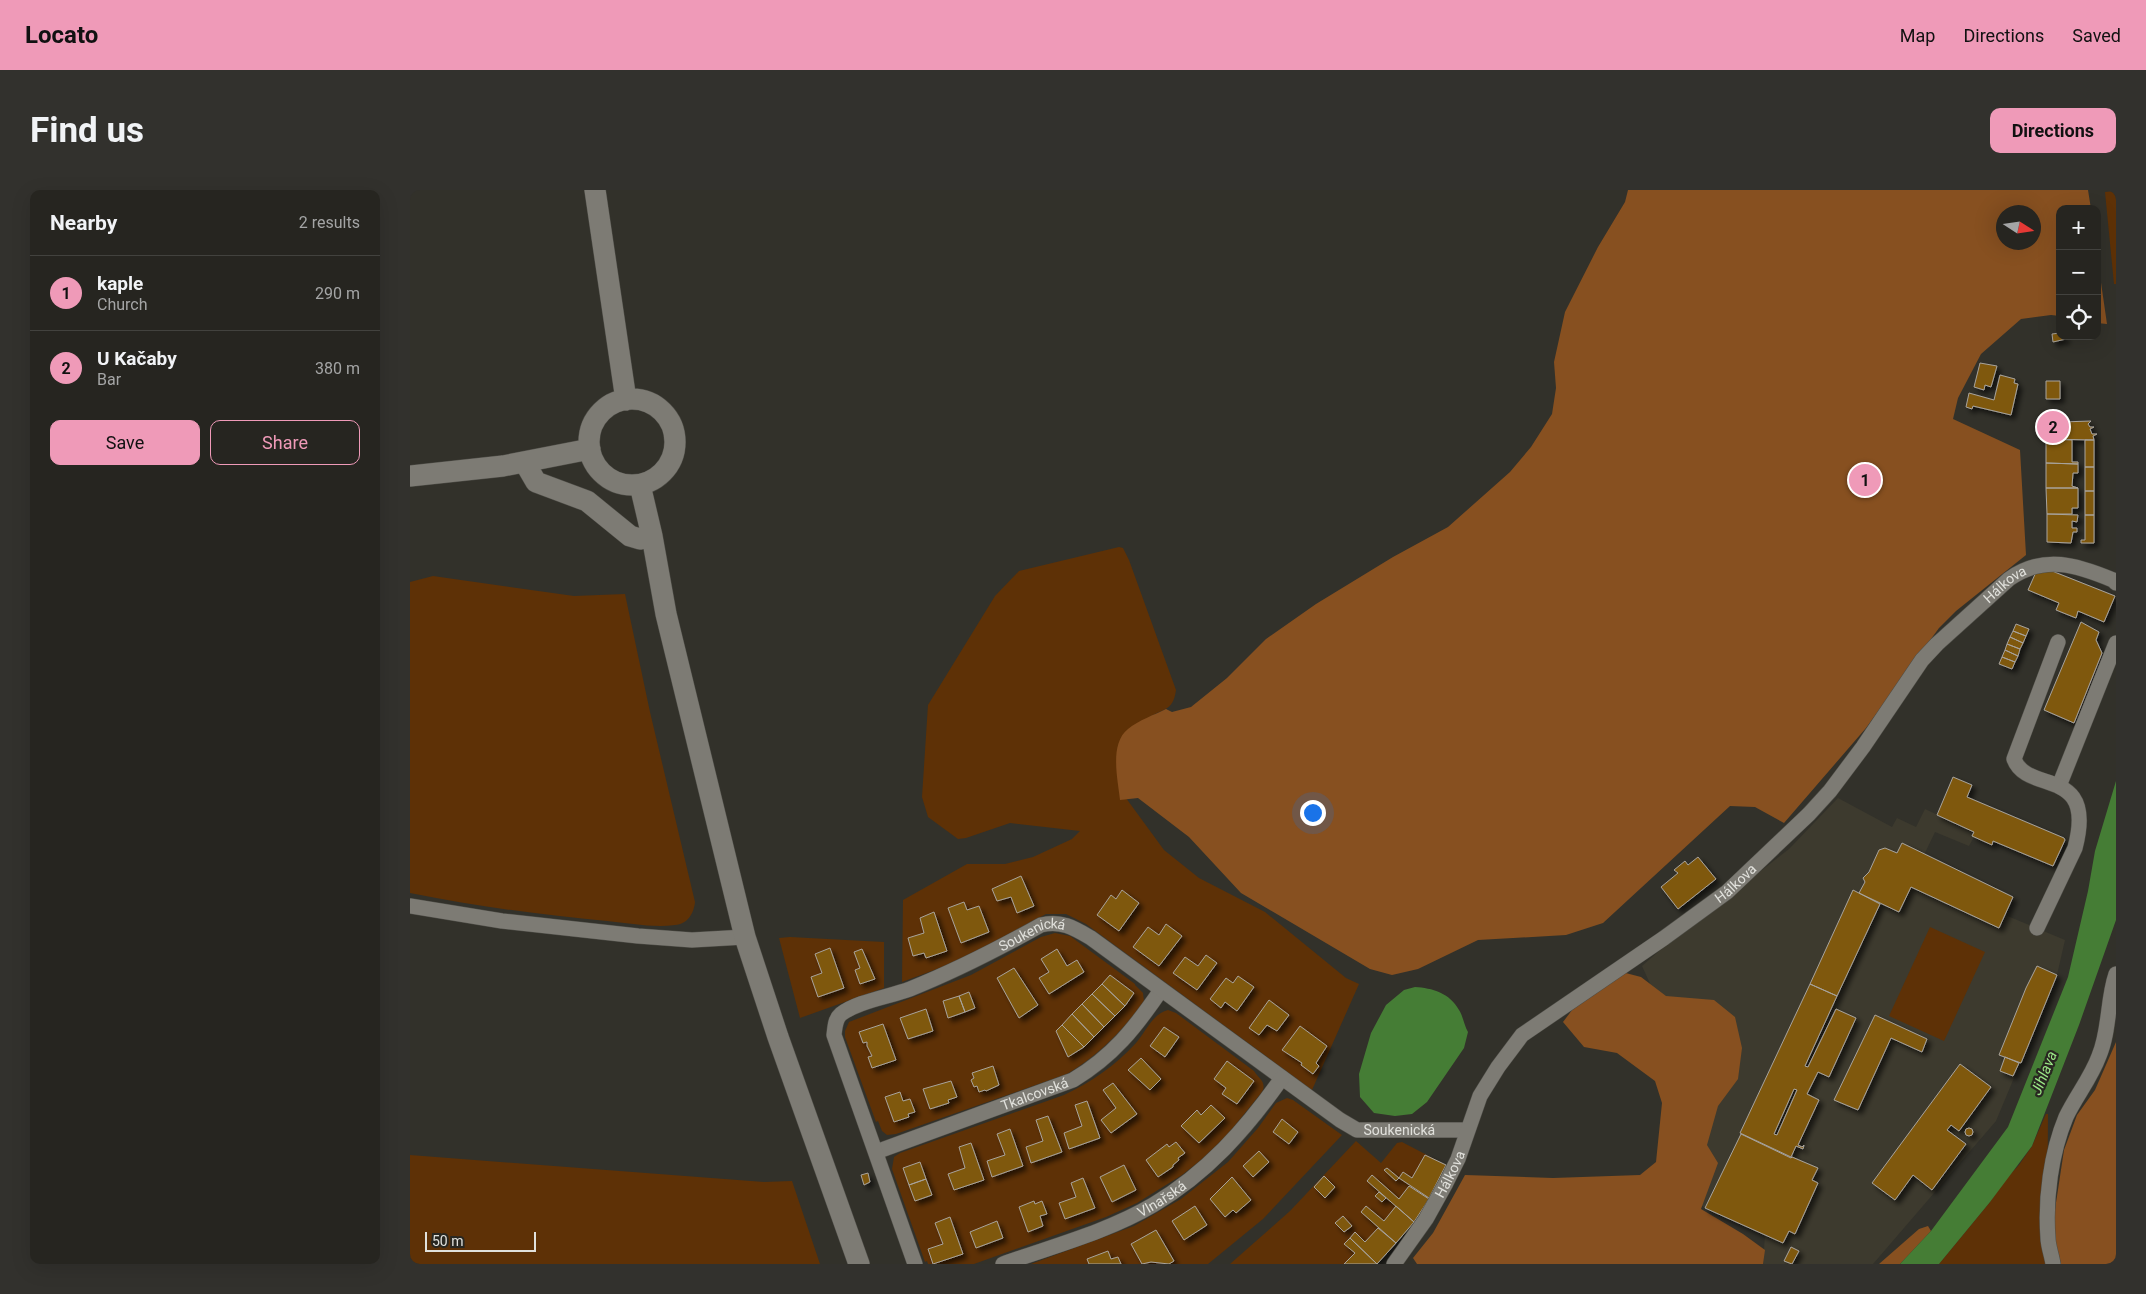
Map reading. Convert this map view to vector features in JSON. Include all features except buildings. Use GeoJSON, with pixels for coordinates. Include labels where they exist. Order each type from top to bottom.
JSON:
{"type":"FeatureCollection","features":[{"type":"Feature","properties":{"kind":"main road"},"geometry":{"type":"LineString","coordinates":[[595,190],[626,400]]}},
{"type":"Feature","properties":{"kind":"main road"},"geometry":{"type":"LineString","coordinates":[[626,400],[650,403],[660,410],[668,419],[673,430],[675,442],[674,454],[669,465],[656,478],[640,485],[626,485],[613,481],[602,473],[594,462],[590,449],[590,438],[598,417],[615,403],[626,400]]}},
{"type":"Feature","properties":{"kind":"main road"},"geometry":{"type":"LineString","coordinates":[[410,476],[464,472],[525,463],[590,449]]}},
{"type":"Feature","properties":{"kind":"main road"},"geometry":{"type":"LineString","coordinates":[[525,463],[536,482],[587,501],[630,536],[640,539],[652,536]]}},
{"type":"Feature","properties":{"kind":"main road"},"geometry":{"type":"LineString","coordinates":[[640,485],[652,536],[666,614],[745,937],[858,1264]]}},
{"type":"Feature","properties":{"kind":"street","name":"Hálkova"},"geometry":{"type":"LineString","coordinates":[[1394,1264],[1426,1219],[1446,1183],[1480,1096],[1498,1067],[1522,1035],[1664,938],[1727,892],[1809,814],[1830,791],[1864,747],[1922,660],[2009,579],[2021,570],[2048,563],[2088,570],[2116,583]]}},
{"type":"Feature","properties":{"kind":"street"},"geometry":{"type":"LineString","coordinates":[[2037,928],[2075,848],[2078,834],[2076,802],[2068,792],[2059,786],[2022,771],[2014,759],[2058,642]]}},
{"type":"Feature","properties":{"kind":"street"},"geometry":{"type":"LineString","coordinates":[[2059,786],[2116,644]]}},
{"type":"Feature","properties":{"kind":"street"},"geometry":{"type":"LineString","coordinates":[[410,906],[502,921],[638,936],[692,940],[745,937]]}},
{"type":"Feature","properties":{"kind":"street","name":"Soukenická"},"geometry":{"type":"LineString","coordinates":[[915,1264],[834,1035],[836,1023],[839,1016],[849,1009],[909,989],[967,965],[1041,925],[1052,922],[1064,924],[1091,938],[1282,1078],[1357,1130],[1468,1130]]}},
{"type":"Feature","properties":{"kind":"street"},"geometry":{"type":"LineString","coordinates":[[2054,1264],[2048,1238],[2049,1196],[2054,1155],[2066,1118],[2100,1055],[2116,974]]}},
{"type":"Feature","properties":{"kind":"street","name":"Tkalcovská"},"geometry":{"type":"LineString","coordinates":[[876,1152],[1073,1080],[1090,1070],[1119,1046],[1161,990]]}},
{"type":"Feature","properties":{"kind":"street","name":"Vlnařská"},"geometry":{"type":"LineString","coordinates":[[1004,1264],[1108,1226],[1132,1216],[1170,1195],[1214,1160],[1232,1142],[1254,1118],[1282,1078]]}},
{"type":"Feature","properties":{"kind":"shaded area"},"geometry":{"type":"Polygon","coordinates":[[[1628,190],[2088,190],[2090,205],[2056,205],[2056,316],[2021,319],[1981,354],[1958,398],[1953,419],[2020,450],[2026,555],[1956,611],[1939,628],[1866,728],[1784,823],[1755,807],[1730,806],[1603,923],[1566,935],[1478,940],[1418,969],[1392,975],[1370,969],[1241,893],[1189,837],[1138,798],[1120,800],[1116,763],[1118,744],[1128,729],[1142,720],[1166,709],[1172,712],[1191,707],[1227,678],[1266,639],[1316,604],[1393,557],[1448,527],[1510,472],[1531,447],[1552,414],[1556,388],[1554,362],[1565,312],[1598,247],[1625,202],[1628,190]]]}},
{"type":"Feature","properties":{"kind":"shaded area"},"geometry":{"type":"Polygon","coordinates":[[[2116,191],[2116,284],[2114,284],[2105,192],[2116,191]]]}},
{"type":"Feature","properties":{"kind":"shaded area"},"geometry":{"type":"Polygon","coordinates":[[[2101,283],[2107,324],[2101,323],[2101,283]]]}},
{"type":"Feature","properties":{"kind":"shaded area"},"geometry":{"type":"Polygon","coordinates":[[[1119,547],[1123,548],[1129,560],[1176,690],[1172,703],[1166,709],[1143,722],[1117,752],[1120,796],[1123,794],[1164,850],[1199,878],[1265,912],[1346,978],[1359,984],[1312,1090],[1086,924],[1066,914],[1046,914],[956,962],[902,982],[903,900],[967,864],[1005,864],[1033,857],[1072,839],[1080,831],[1010,823],[958,839],[928,817],[922,797],[928,705],[995,596],[1019,571],[1119,547]]]}},
{"type":"Feature","properties":{"kind":"shaded area"},"geometry":{"type":"Polygon","coordinates":[[[433,576],[574,596],[625,594],[650,712],[695,902],[692,914],[683,923],[658,926],[558,916],[508,910],[410,893],[410,582],[433,576]]]}},
{"type":"Feature","properties":{"kind":"shaded area"},"geometry":{"type":"Polygon","coordinates":[[[1838,798],[1892,827],[1897,818],[1916,827],[1925,809],[1976,833],[1969,846],[1935,832],[1924,855],[2013,897],[2005,915],[2065,940],[2057,975],[1996,1121],[1873,1264],[1763,1264],[1765,1235],[1705,1208],[1668,1180],[1669,1025],[1642,966],[1667,944],[1789,849],[1838,798]]]}},
{"type":"Feature","properties":{"kind":"shaded area"},"geometry":{"type":"Polygon","coordinates":[[[1930,927],[1985,952],[1944,1041],[1889,1016],[1930,927]]]}},
{"type":"Feature","properties":{"kind":"shaded area"},"geometry":{"type":"Polygon","coordinates":[[[1055,933],[1070,936],[1135,984],[1143,993],[1144,1002],[1126,1024],[1100,1051],[1067,1074],[896,1134],[887,1135],[882,1131],[878,1121],[876,1122],[845,1037],[845,1031],[849,1022],[971,975],[1041,937],[1055,933]]]}},
{"type":"Feature","properties":{"kind":"shaded area"},"geometry":{"type":"Polygon","coordinates":[[[779,938],[884,942],[884,988],[800,1018],[779,938]]]}},
{"type":"Feature","properties":{"kind":"shaded area"},"geometry":{"type":"Polygon","coordinates":[[[1618,971],[1641,977],[1666,996],[1714,1000],[1735,1017],[1742,1048],[1738,1079],[1718,1106],[1707,1145],[1718,1163],[1701,1209],[1743,1234],[1765,1250],[1763,1264],[1417,1264],[1413,1258],[1433,1233],[1465,1175],[1553,1178],[1640,1175],[1656,1162],[1662,1103],[1655,1081],[1617,1053],[1584,1047],[1563,1022],[1594,981],[1618,971]]]}},
{"type":"Feature","properties":{"kind":"shaded area"},"geometry":{"type":"Polygon","coordinates":[[[1168,1010],[1176,1013],[1254,1071],[1263,1083],[1262,1092],[1228,1134],[1182,1175],[1137,1203],[1106,1217],[974,1264],[928,1264],[927,1261],[925,1262],[892,1169],[894,1157],[900,1153],[1074,1090],[1102,1073],[1120,1059],[1136,1043],[1154,1019],[1168,1010]]]}},
{"type":"Feature","properties":{"kind":"shaded area"},"geometry":{"type":"Polygon","coordinates":[[[2116,1042],[2116,1264],[2061,1264],[2052,1229],[2064,1150],[2077,1115],[2095,1090],[2116,1042]]]}},
{"type":"Feature","properties":{"kind":"shaded area"},"geometry":{"type":"Polygon","coordinates":[[[1287,1098],[1293,1100],[1342,1135],[1263,1219],[1208,1264],[1031,1264],[1134,1226],[1181,1199],[1228,1162],[1258,1128],[1276,1103],[1287,1098]]]}},
{"type":"Feature","properties":{"kind":"shaded area"},"geometry":{"type":"Polygon","coordinates":[[[2046,1114],[2048,1114],[2047,1264],[1939,1264],[2019,1165],[2032,1146],[2046,1114]]]}},
{"type":"Feature","properties":{"kind":"shaded area"},"geometry":{"type":"Polygon","coordinates":[[[1356,1141],[1381,1163],[1397,1143],[1402,1142],[1446,1165],[1429,1199],[1414,1222],[1377,1264],[1230,1264],[1290,1211],[1356,1141]]]}},
{"type":"Feature","properties":{"kind":"shaded area"},"geometry":{"type":"Polygon","coordinates":[[[410,1155],[764,1182],[792,1181],[820,1264],[410,1264],[410,1155]]]}},
{"type":"Feature","properties":{"kind":"shaded area"},"geometry":{"type":"Polygon","coordinates":[[[1928,1226],[1931,1231],[1900,1264],[1879,1264],[1919,1229],[1928,1226]]]}},
{"type":"Feature","properties":{"kind":"water","name":"Jihlava"},"geometry":{"type":"Polygon","coordinates":[[[2116,781],[2116,920],[2079,1025],[2032,1146],[1990,1202],[1939,1264],[1900,1264],[1931,1231],[2008,1127],[2068,977],[2088,891],[2095,851],[2116,781]]]}},
{"type":"Feature","properties":{"kind":"water"},"geometry":{"type":"Polygon","coordinates":[[[1415,987],[1440,992],[1451,999],[1460,1012],[1468,1032],[1464,1048],[1427,1102],[1412,1114],[1395,1116],[1374,1113],[1360,1097],[1359,1074],[1371,1033],[1386,1005],[1404,990],[1415,987]]]}},
{"type":"Feature","properties":{"kind":"place","name":"U Kačaby"},"geometry":{"type":"Point","coordinates":[2053,427]}},
{"type":"Feature","properties":{"kind":"place","name":"kaple"},"geometry":{"type":"Point","coordinates":[1865,480]}}]}
